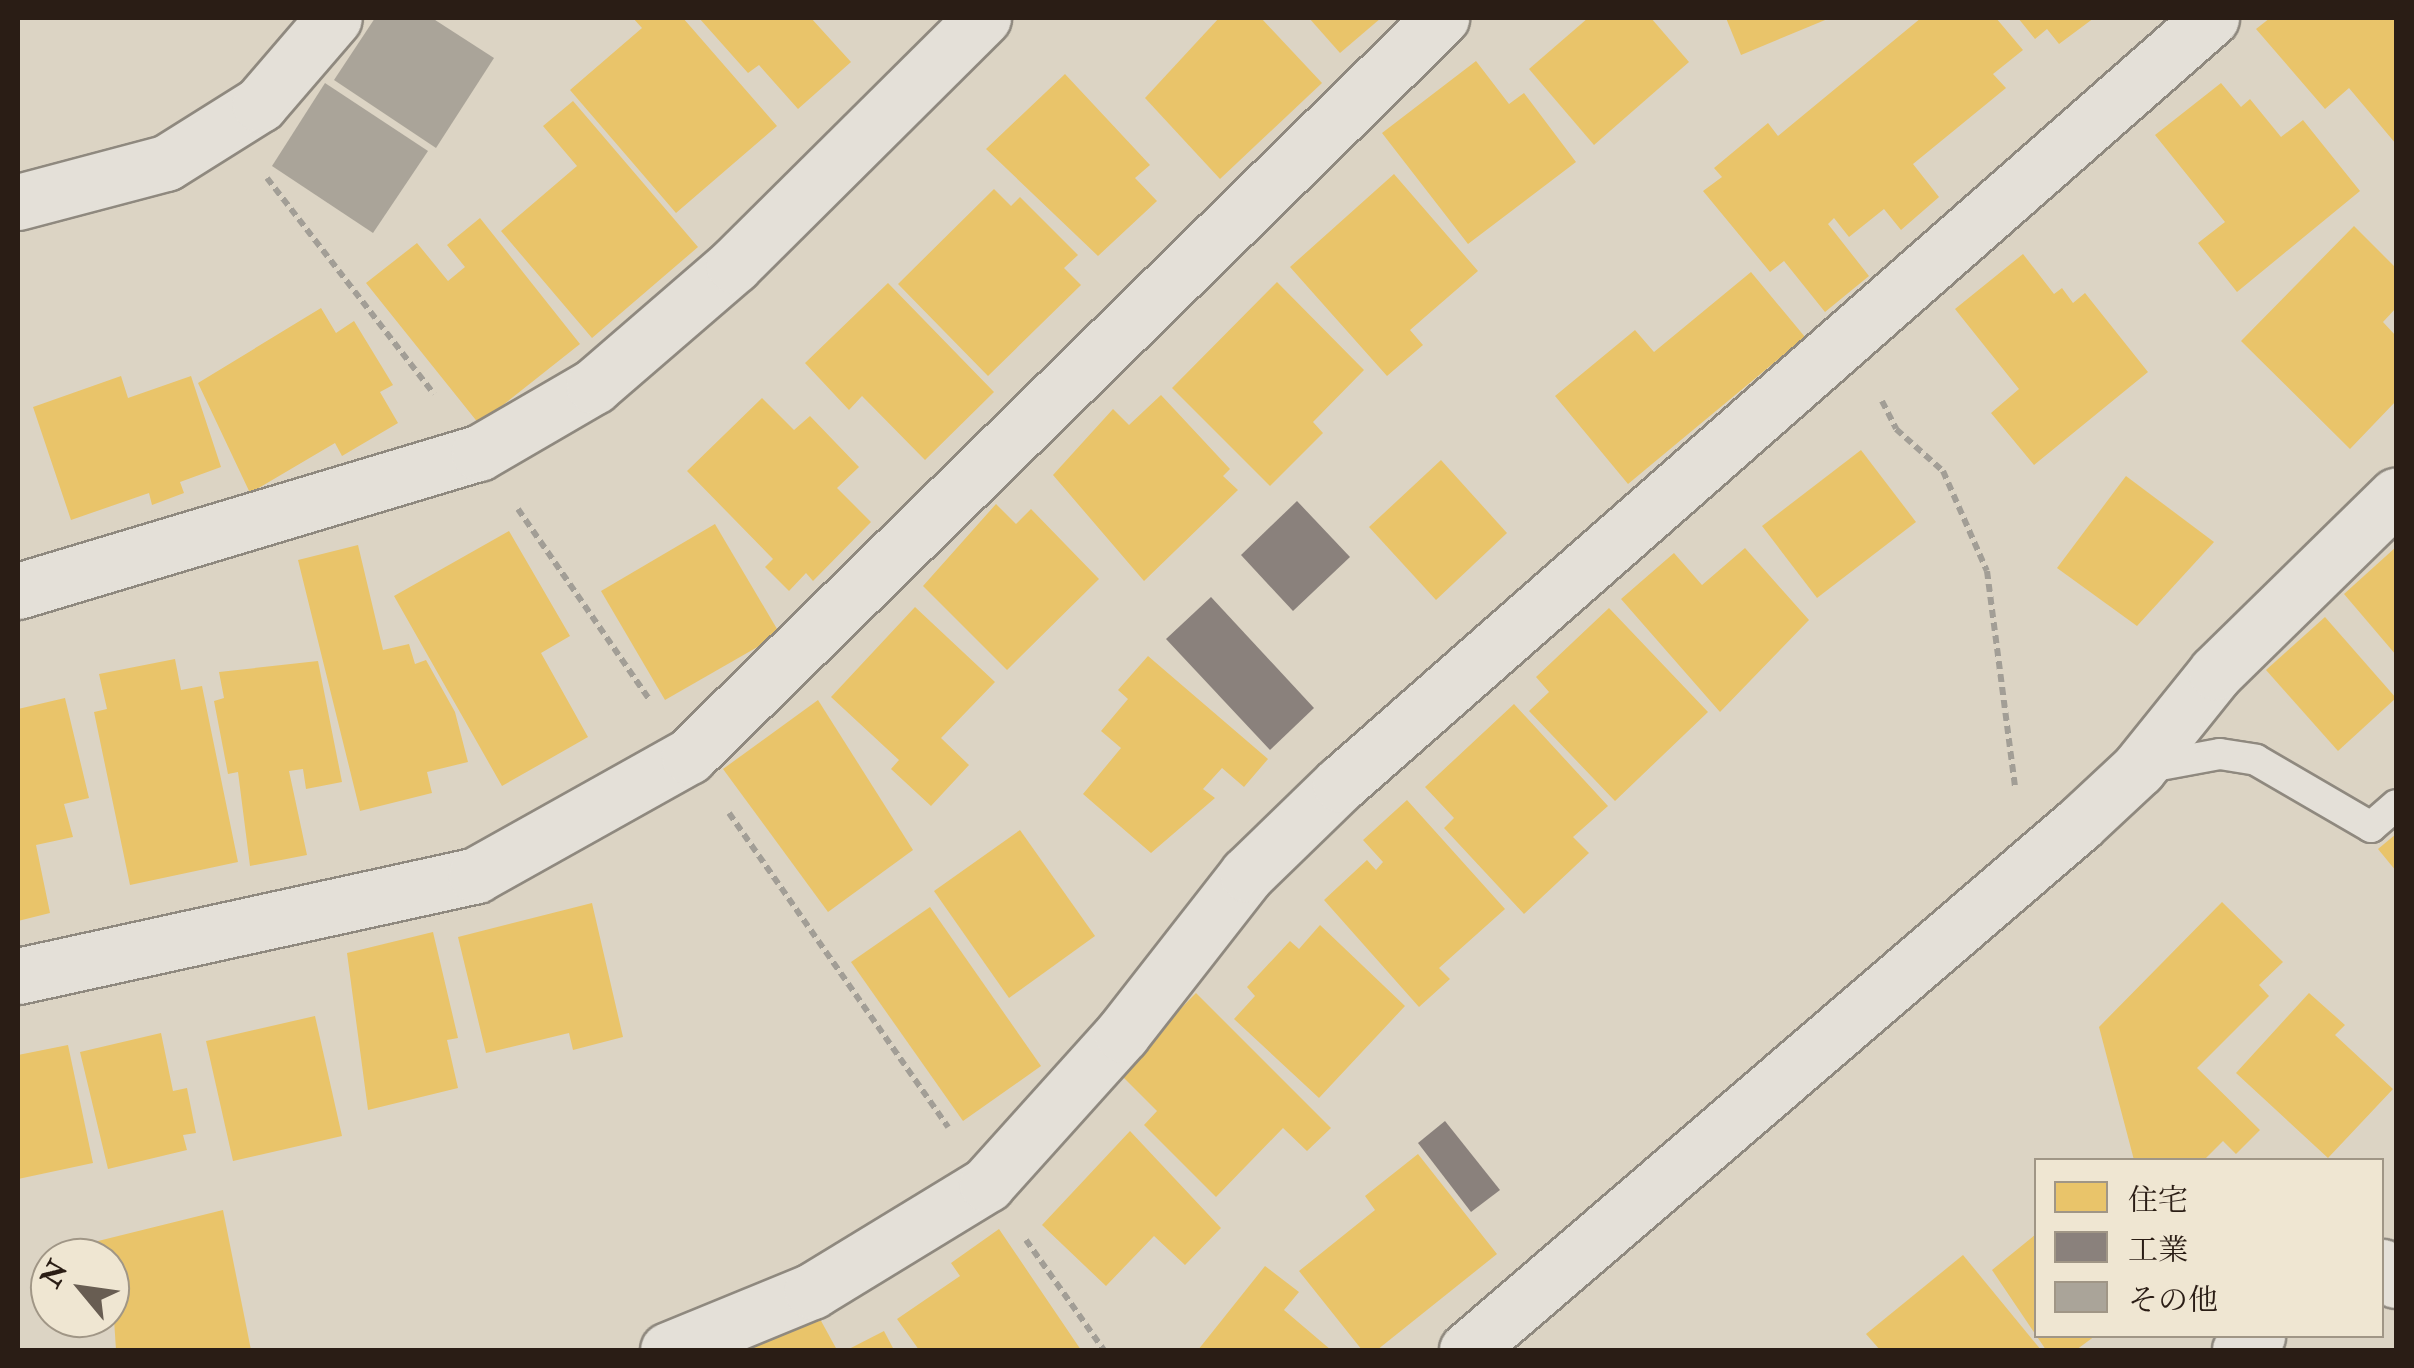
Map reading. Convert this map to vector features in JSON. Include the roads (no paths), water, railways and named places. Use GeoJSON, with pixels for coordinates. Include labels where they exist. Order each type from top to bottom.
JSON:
{"type":"FeatureCollection","features":[{"type":"Feature","properties":{"kind":"street"},"geometry":{"type":"LineString","coordinates":[[18,202],[166,163],[260,104],[334,18]]}},
{"type":"Feature","properties":{"kind":"street"},"geometry":{"type":"LineString","coordinates":[[18,591],[479,453],[594,386],[734,265],[984,18]]}},
{"type":"Feature","properties":{"kind":"street"},"geometry":{"type":"LineString","coordinates":[[18,976],[476,875],[690,756],[1441,18]]}},
{"type":"Feature","properties":{"kind":"street"},"geometry":{"type":"LineString","coordinates":[[668,1350],[812,1291],[988,1184],[1122,1034],[1247,874],[1340,784],[2211,18]]}},
{"type":"Feature","properties":{"kind":"street"},"geometry":{"type":"LineString","coordinates":[[1467,1350],[2024,873],[2138,769],[2216,672],[2396,496]]}},
{"type":"Feature","properties":{"kind":"lane"},"geometry":{"type":"LineString","coordinates":[[2138,769],[2220,754],[2297,777],[2371,827],[2396,805]]}}]}
